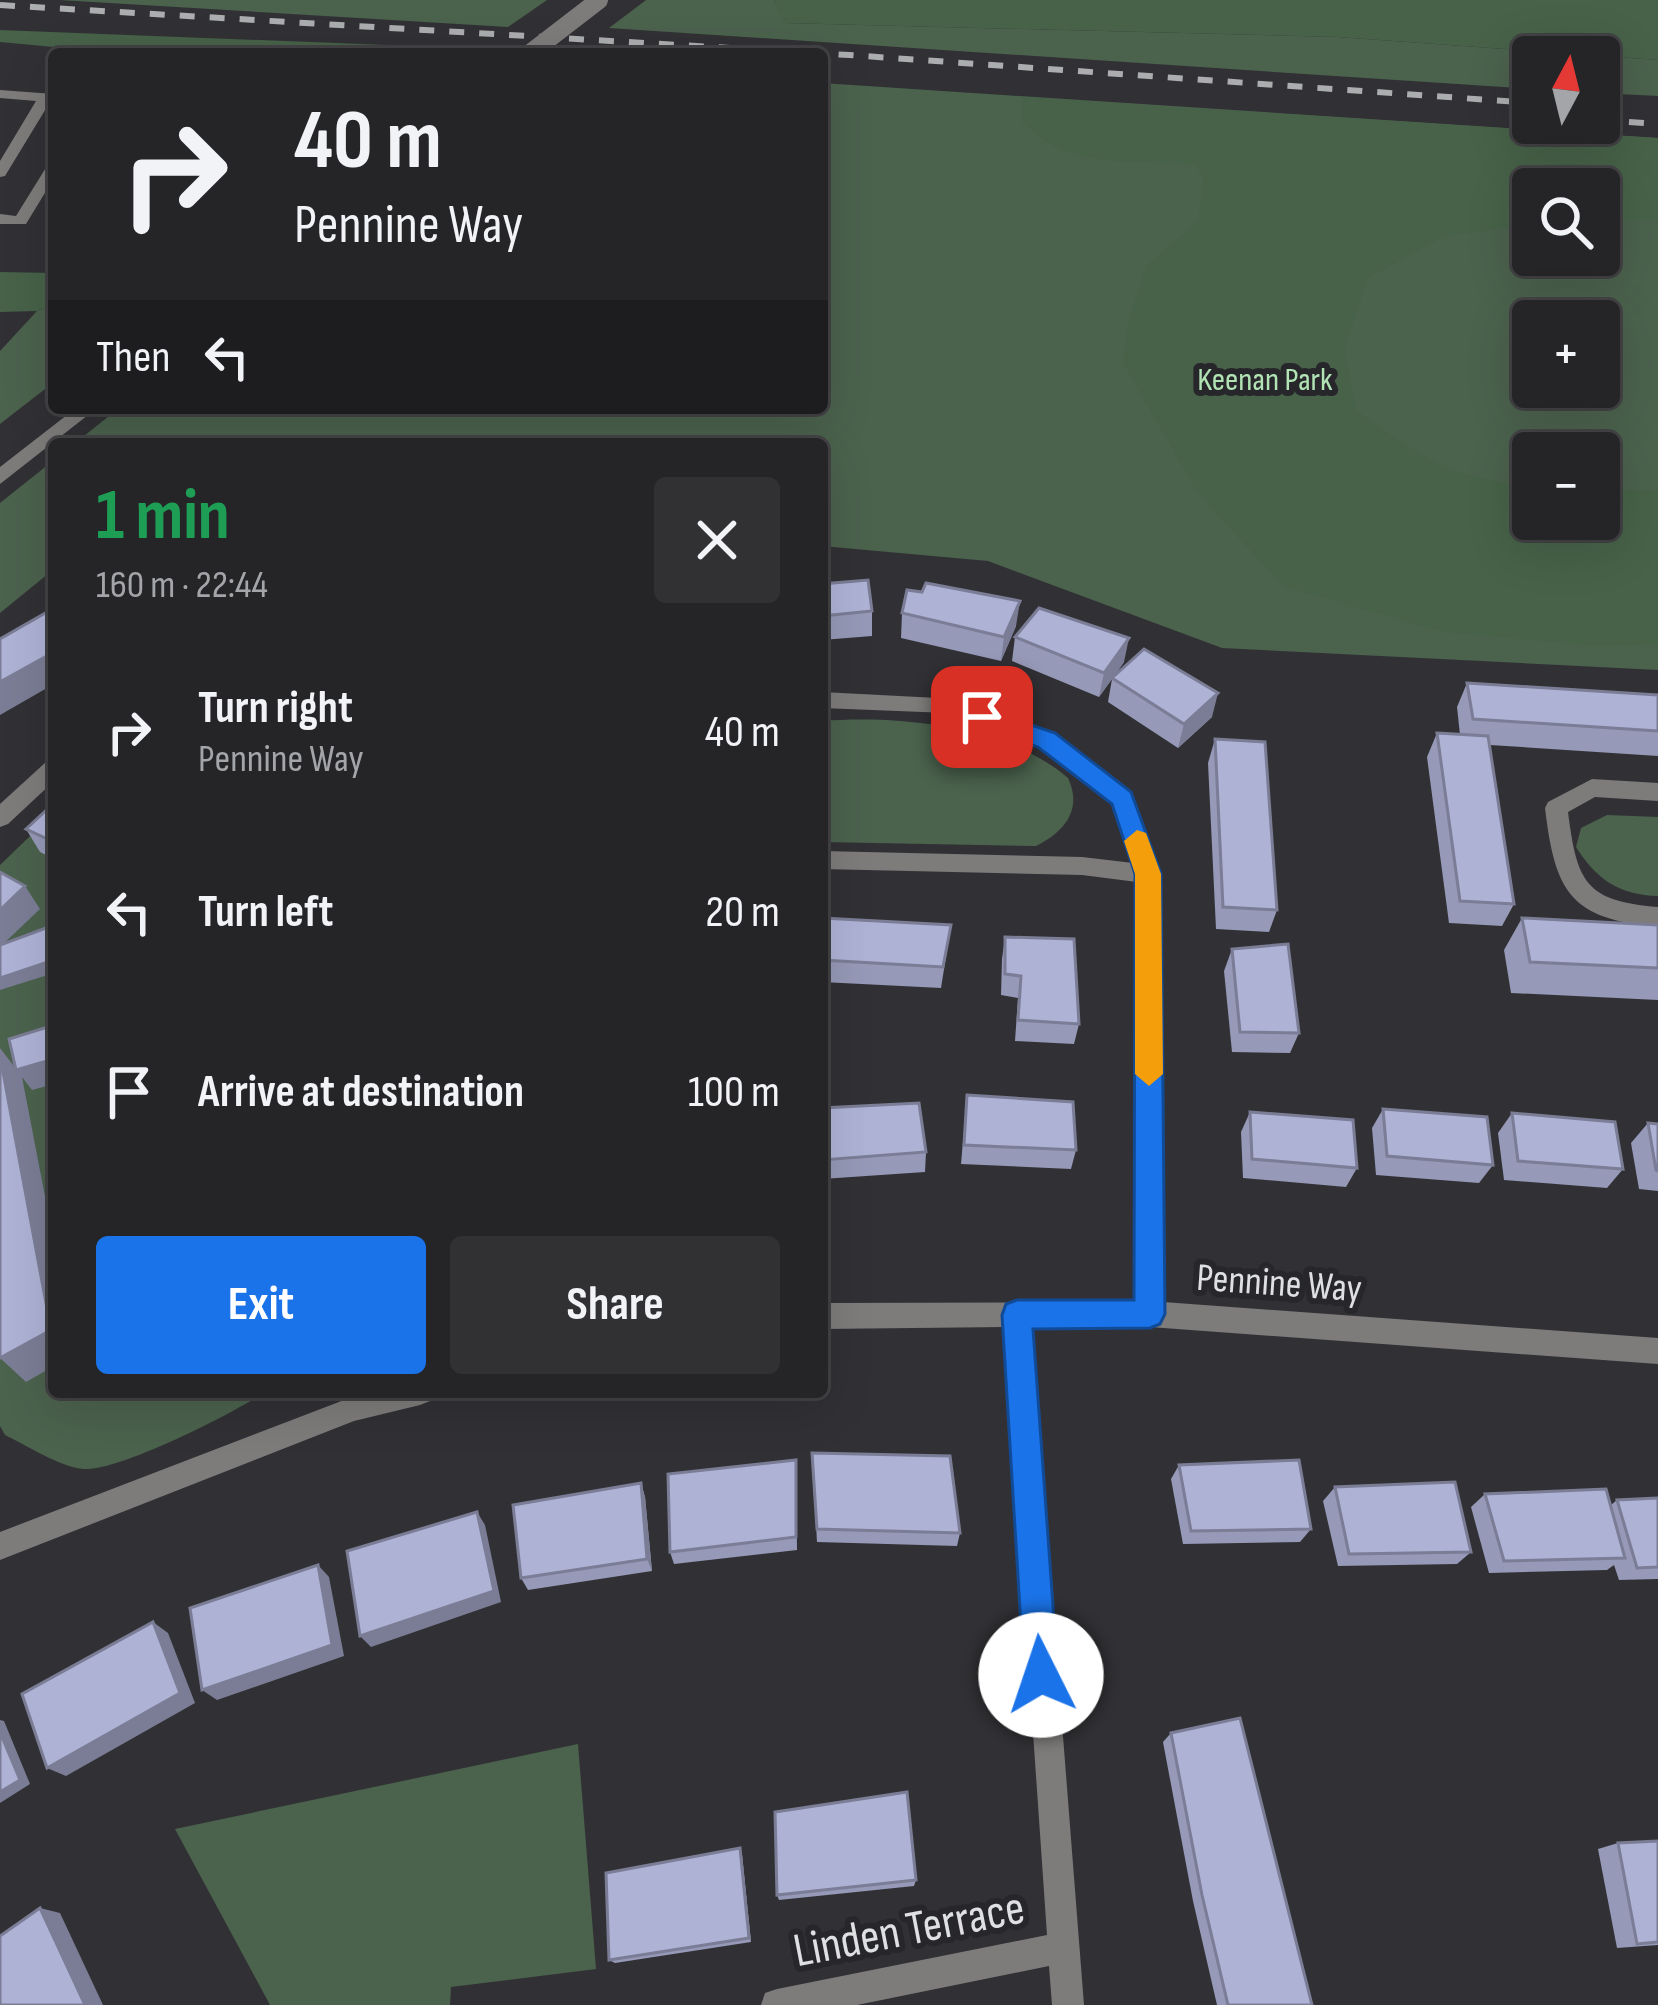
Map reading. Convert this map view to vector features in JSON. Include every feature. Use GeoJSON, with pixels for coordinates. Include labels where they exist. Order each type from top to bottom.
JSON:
{"type":"FeatureCollection","features":[{"type":"Feature","properties":{"kind":"street"},"geometry":{"type":"LineString","coordinates":[[538,48],[599,0]]}},
{"type":"Feature","properties":{"kind":"street"},"geometry":{"type":"LineString","coordinates":[[50,438],[80,414]]}},
{"type":"Feature","properties":{"kind":"street"},"geometry":{"type":"LineString","coordinates":[[0,477],[48,439]]}},
{"type":"Feature","properties":{"kind":"street"},"geometry":{"type":"LineString","coordinates":[[828,700],[949,705],[1047,740],[1122,799],[1148,874],[1150,1314]]}},
{"type":"Feature","properties":{"kind":"street"},"geometry":{"type":"LineString","coordinates":[[0,818],[48,774]]}},
{"type":"Feature","properties":{"kind":"street"},"geometry":{"type":"LineString","coordinates":[[1658,792],[1592,788],[1556,808],[1564,874],[1591,904],[1658,917]]}},
{"type":"Feature","properties":{"kind":"street"},"geometry":{"type":"LineString","coordinates":[[828,860],[1082,866],[1148,874]]}},
{"type":"Feature","properties":{"kind":"street","name":"Pennine Way"},"geometry":{"type":"LineString","coordinates":[[828,1316],[1150,1314],[1658,1351]]}},
{"type":"Feature","properties":{"kind":"street","name":"Linden Terrace"},"geometry":{"type":"LineString","coordinates":[[1017,1315],[1060,1948],[1068,2005]]}},
{"type":"Feature","properties":{"kind":"street"},"geometry":{"type":"LineString","coordinates":[[0,1546],[352,1400]]}},
{"type":"Feature","properties":{"kind":"street","name":"Linden Terrace"},"geometry":{"type":"LineString","coordinates":[[777,2005],[1060,1948]]}},
{"type":"Feature","properties":{"kind":"lane"},"geometry":{"type":"LineString","coordinates":[[2,97],[48,98]]}},
{"type":"Feature","properties":{"kind":"lane"},"geometry":{"type":"LineString","coordinates":[[0,173],[48,101]]}},
{"type":"Feature","properties":{"kind":"lane"},"geometry":{"type":"LineString","coordinates":[[0,220],[21,221],[48,176]]}},
{"type":"Feature","properties":{"kind":"green space"},"geometry":{"type":"Polygon","coordinates":[[[59,0],[547,0],[508,27],[59,0]]]}},
{"type":"Feature","properties":{"kind":"green space"},"geometry":{"type":"Polygon","coordinates":[[[646,0],[774,0],[785,23],[1338,37],[1512,50],[1512,88],[609,28],[646,0]]]}},
{"type":"Feature","properties":{"kind":"green space"},"geometry":{"type":"Polygon","coordinates":[[[774,0],[1658,0],[1658,60],[1620,57],[1620,36],[1512,36],[1512,50],[1338,37],[784,23],[774,0]]]}},
{"type":"Feature","properties":{"kind":"green space"},"geometry":{"type":"Polygon","coordinates":[[[0,30],[412,48],[64,48],[0,42],[0,30]]]}},
{"type":"Feature","properties":{"kind":"green space"},"geometry":{"type":"Polygon","coordinates":[[[1620,57],[1658,60],[1658,96],[1620,94],[1620,57]]]}},
{"type":"Feature","properties":{"kind":"green space","name":"Keenan Park"},"geometry":{"type":"Polygon","coordinates":[[[828,83],[1512,128],[1512,144],[1620,144],[1620,136],[1658,138],[1658,670],[1222,648],[988,561],[828,547],[828,438],[82,438],[112,414],[828,414],[828,83]]]}},
{"type":"Feature","properties":{"kind":"green space"},"geometry":{"type":"Polygon","coordinates":[[[1021,97],[1512,129],[1512,144],[1620,144],[1620,136],[1658,138],[1658,219],[1620,222],[1620,168],[1512,168],[1512,227],[1444,236],[1368,278],[1344,351],[1357,411],[1439,463],[1480,478],[1512,483],[1512,540],[1620,540],[1620,490],[1658,491],[1658,644],[1598,646],[1443,632],[1283,586],[1198,493],[1123,363],[1127,327],[1146,266],[1198,221],[1204,177],[1195,165],[1080,155],[1040,137],[1021,120],[1021,97]]]}},
{"type":"Feature","properties":{"kind":"green space"},"geometry":{"type":"Polygon","coordinates":[[[0,272],[48,273],[48,306],[0,312],[0,272]]]}},
{"type":"Feature","properties":{"kind":"green space"},"geometry":{"type":"Polygon","coordinates":[[[48,306],[48,387],[0,424],[0,351],[37,311],[48,306]]]}},
{"type":"Feature","properties":{"kind":"green space"},"geometry":{"type":"Polygon","coordinates":[[[48,465],[48,574],[0,613],[0,503],[48,465]]]}},
{"type":"Feature","properties":{"kind":"green space"},"geometry":{"type":"Polygon","coordinates":[[[884,720],[951,728],[1015,746],[1043,760],[1068,778],[1073,800],[1062,827],[1036,846],[828,842],[828,721],[884,720]]]}},
{"type":"Feature","properties":{"kind":"green space"},"geometry":{"type":"Polygon","coordinates":[[[1607,815],[1658,817],[1658,896],[1610,883],[1576,847],[1581,828],[1607,815]]]}},
{"type":"Feature","properties":{"kind":"green space"},"geometry":{"type":"Polygon","coordinates":[[[48,819],[48,1398],[254,1398],[148,1451],[100,1467],[64,1464],[5,1435],[0,1426],[0,865],[48,819]]]}},
{"type":"Feature","properties":{"kind":"green space"},"geometry":{"type":"Polygon","coordinates":[[[578,1744],[596,1969],[451,1987],[450,2005],[270,2005],[175,1829],[578,1744]]]}},
{"type":"Feature","properties":{"kind":"building"},"geometry":{"type":"Polygon","coordinates":[[[868,580],[872,611],[828,615],[828,583],[868,580]]]}},
{"type":"Feature","properties":{"kind":"building"},"geometry":{"type":"Polygon","coordinates":[[[926,583],[1020,601],[1004,637],[902,613],[907,590],[922,592],[926,583]]]}},
{"type":"Feature","properties":{"kind":"building"},"geometry":{"type":"Polygon","coordinates":[[[1039,608],[1129,638],[1104,673],[1015,637],[1039,608]]]}},
{"type":"Feature","properties":{"kind":"building"},"geometry":{"type":"Polygon","coordinates":[[[48,611],[48,655],[0,682],[0,639],[48,611]]]}},
{"type":"Feature","properties":{"kind":"building"},"geometry":{"type":"Polygon","coordinates":[[[1144,649],[1218,693],[1184,724],[1112,678],[1144,649]]]}},
{"type":"Feature","properties":{"kind":"building"},"geometry":{"type":"Polygon","coordinates":[[[1467,683],[1658,695],[1658,731],[1473,719],[1467,683]]]}},
{"type":"Feature","properties":{"kind":"building"},"geometry":{"type":"Polygon","coordinates":[[[1437,733],[1488,736],[1514,904],[1460,901],[1437,733]]]}},
{"type":"Feature","properties":{"kind":"building"},"geometry":{"type":"Polygon","coordinates":[[[1215,739],[1265,742],[1277,910],[1223,907],[1215,739]]]}},
{"type":"Feature","properties":{"kind":"building"},"geometry":{"type":"Polygon","coordinates":[[[48,809],[48,839],[26,829],[48,809]]]}},
{"type":"Feature","properties":{"kind":"building"},"geometry":{"type":"Polygon","coordinates":[[[0,872],[25,886],[0,910],[0,872]]]}},
{"type":"Feature","properties":{"kind":"building"},"geometry":{"type":"Polygon","coordinates":[[[828,918],[951,925],[943,967],[828,960],[828,918]]]}},
{"type":"Feature","properties":{"kind":"building"},"geometry":{"type":"Polygon","coordinates":[[[1522,918],[1658,925],[1658,968],[1530,962],[1522,918]]]}},
{"type":"Feature","properties":{"kind":"building"},"geometry":{"type":"Polygon","coordinates":[[[48,927],[48,962],[0,978],[0,945],[48,927]]]}},
{"type":"Feature","properties":{"kind":"building"},"geometry":{"type":"Polygon","coordinates":[[[1005,937],[1074,939],[1079,1024],[1018,1020],[1021,976],[1005,974],[1005,937]]]}},
{"type":"Feature","properties":{"kind":"building"},"geometry":{"type":"Polygon","coordinates":[[[1288,944],[1299,1033],[1240,1032],[1232,949],[1288,944]]]}},
{"type":"Feature","properties":{"kind":"building"},"geometry":{"type":"Polygon","coordinates":[[[48,1027],[48,1061],[16,1070],[9,1039],[48,1027]]]}},
{"type":"Feature","properties":{"kind":"building"},"geometry":{"type":"Polygon","coordinates":[[[0,1056],[48,1332],[0,1358],[0,1056]]]}},
{"type":"Feature","properties":{"kind":"building"},"geometry":{"type":"Polygon","coordinates":[[[967,1095],[1073,1102],[1076,1150],[964,1145],[967,1095]]]}},
{"type":"Feature","properties":{"kind":"building"},"geometry":{"type":"Polygon","coordinates":[[[919,1103],[926,1152],[828,1160],[828,1108],[919,1103]]]}},
{"type":"Feature","properties":{"kind":"building"},"geometry":{"type":"Polygon","coordinates":[[[1383,1109],[1487,1117],[1493,1165],[1387,1156],[1383,1109]]]}},
{"type":"Feature","properties":{"kind":"building"},"geometry":{"type":"Polygon","coordinates":[[[1250,1112],[1353,1120],[1357,1168],[1252,1159],[1250,1112]]]}},
{"type":"Feature","properties":{"kind":"building"},"geometry":{"type":"Polygon","coordinates":[[[1512,1113],[1615,1122],[1623,1169],[1518,1161],[1512,1113]]]}},
{"type":"Feature","properties":{"kind":"building"},"geometry":{"type":"Polygon","coordinates":[[[1648,1123],[1658,1124],[1658,1171],[1656,1170],[1648,1123]]]}},
{"type":"Feature","properties":{"kind":"building"},"geometry":{"type":"Polygon","coordinates":[[[812,1453],[950,1456],[960,1533],[817,1529],[812,1453]]]}},
{"type":"Feature","properties":{"kind":"building"},"geometry":{"type":"Polygon","coordinates":[[[796,1460],[796,1537],[670,1552],[668,1474],[796,1460]]]}},
{"type":"Feature","properties":{"kind":"building"},"geometry":{"type":"Polygon","coordinates":[[[1299,1460],[1311,1529],[1191,1531],[1179,1465],[1299,1460]]]}},
{"type":"Feature","properties":{"kind":"building"},"geometry":{"type":"Polygon","coordinates":[[[1455,1482],[1471,1552],[1349,1554],[1335,1487],[1455,1482]]]}},
{"type":"Feature","properties":{"kind":"building"},"geometry":{"type":"Polygon","coordinates":[[[641,1483],[647,1559],[521,1578],[513,1505],[641,1483]]]}},
{"type":"Feature","properties":{"kind":"building"},"geometry":{"type":"Polygon","coordinates":[[[1606,1489],[1625,1558],[1504,1561],[1485,1494],[1606,1489]]]}},
{"type":"Feature","properties":{"kind":"building"},"geometry":{"type":"Polygon","coordinates":[[[1658,1498],[1658,1567],[1637,1568],[1617,1500],[1658,1498]]]}},
{"type":"Feature","properties":{"kind":"building"},"geometry":{"type":"Polygon","coordinates":[[[477,1512],[494,1591],[360,1636],[347,1551],[477,1512]]]}},
{"type":"Feature","properties":{"kind":"building"},"geometry":{"type":"Polygon","coordinates":[[[318,1565],[332,1645],[202,1690],[190,1608],[318,1565]]]}},
{"type":"Feature","properties":{"kind":"building"},"geometry":{"type":"Polygon","coordinates":[[[153,1622],[180,1693],[47,1768],[22,1694],[153,1622]]]}},
{"type":"Feature","properties":{"kind":"building"},"geometry":{"type":"Polygon","coordinates":[[[1240,1718],[1312,2005],[1228,2005],[1171,1733],[1240,1718]]]}},
{"type":"Feature","properties":{"kind":"building"},"geometry":{"type":"Polygon","coordinates":[[[0,1732],[20,1780],[0,1792],[0,1732]]]}},
{"type":"Feature","properties":{"kind":"building"},"geometry":{"type":"Polygon","coordinates":[[[907,1792],[916,1880],[777,1895],[775,1812],[907,1792]]]}},
{"type":"Feature","properties":{"kind":"building"},"geometry":{"type":"Polygon","coordinates":[[[1658,1841],[1658,1942],[1637,1944],[1618,1843],[1658,1841]]]}},
{"type":"Feature","properties":{"kind":"building"},"geometry":{"type":"Polygon","coordinates":[[[740,1848],[749,1938],[609,1960],[606,1873],[740,1848]]]}},
{"type":"Feature","properties":{"kind":"building"},"geometry":{"type":"Polygon","coordinates":[[[40,1908],[85,2005],[0,2005],[0,1936],[40,1908]]]}},
{"type":"Feature","properties":{"kind":"railway"},"geometry":{"type":"LineString","coordinates":[[0,5],[730,48]]}},
{"type":"Feature","properties":{"kind":"railway"},"geometry":{"type":"LineString","coordinates":[[828,54],[1512,102]]}},
{"type":"Feature","properties":{"kind":"railway"},"geometry":{"type":"LineString","coordinates":[[1620,121],[1658,124]]}},
{"type":"Feature","properties":{"kind":"slow traffic"},"geometry":{"type":"LineString","coordinates":[[1137,841],[1148,874],[1149,1074]]}},
{"type":"Feature","properties":{"kind":"route"},"geometry":{"type":"LineString","coordinates":[[982,717],[1047,740],[1122,799],[1148,874],[1150,1314],[1017,1315],[1041,1675]]}}]}
